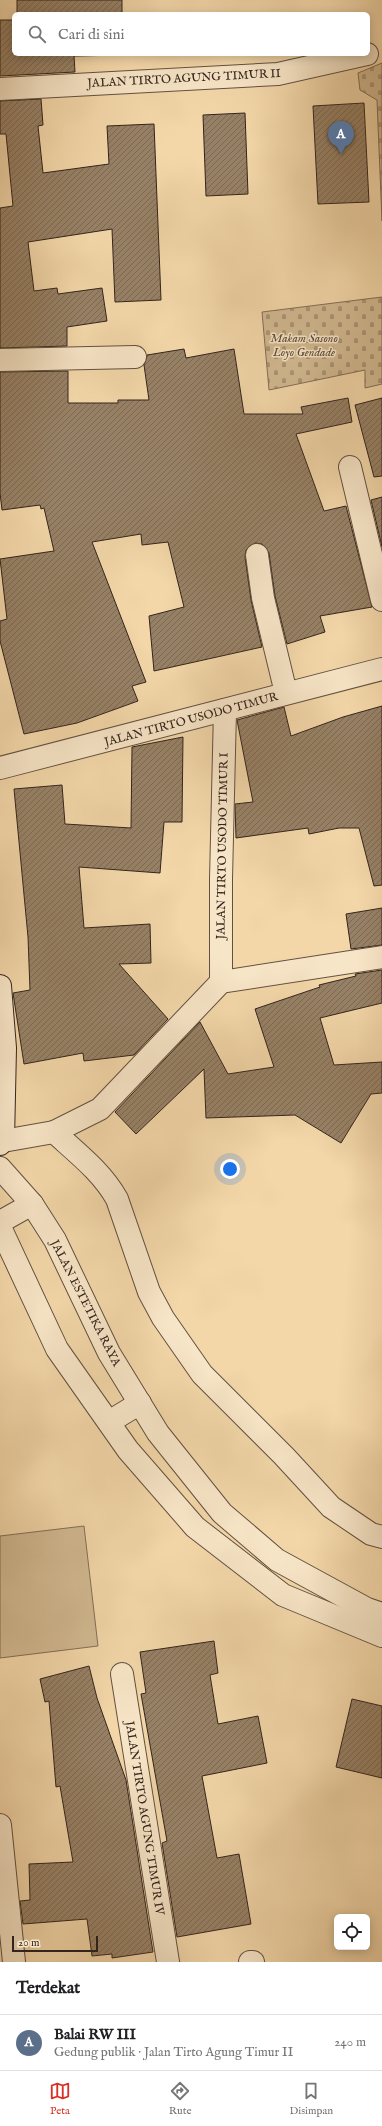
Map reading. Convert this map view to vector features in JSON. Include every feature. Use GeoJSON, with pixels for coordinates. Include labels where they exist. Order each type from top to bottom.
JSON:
{"type":"FeatureCollection","features":[{"type":"Feature","properties":{"kind":"street","name":"JALAN TIRTO AGUNG TIMUR II"},"geometry":{"type":"LineString","coordinates":[[370,53],[382,50]]}},
{"type":"Feature","properties":{"kind":"street","name":"JALAN TIRTO AGUNG TIMUR II"},"geometry":{"type":"LineString","coordinates":[[0,88],[278,74],[358,56]]}},
{"type":"Feature","properties":{"kind":"street"},"geometry":{"type":"LineString","coordinates":[[0,360],[135,357]]}},
{"type":"Feature","properties":{"kind":"street"},"geometry":{"type":"LineString","coordinates":[[350,467],[382,600]]}},
{"type":"Feature","properties":{"kind":"street"},"geometry":{"type":"LineString","coordinates":[[257,555],[263,598],[286,693]]}},
{"type":"Feature","properties":{"kind":"street","name":"JALAN TIRTO USODO TIMUR"},"geometry":{"type":"LineString","coordinates":[[0,768],[382,669]]}},
{"type":"Feature","properties":{"kind":"street","name":"JALAN TIRTO USODO TIMUR I"},"geometry":{"type":"LineString","coordinates":[[221,982],[221,878],[225,710]]}},
{"type":"Feature","properties":{"kind":"street"},"geometry":{"type":"LineString","coordinates":[[0,986],[4,1048],[2,1142],[54,1132],[100,1109],[221,982],[382,957]]}},
{"type":"Feature","properties":{"kind":"street"},"geometry":{"type":"LineString","coordinates":[[54,1132],[110,1186],[117,1199],[149,1292],[163,1318],[202,1374],[284,1456],[332,1507],[371,1534],[382,1537]]}},
{"type":"Feature","properties":{"kind":"street","name":"JALAN ESTETIKA RAYA"},"geometry":{"type":"LineString","coordinates":[[0,1168],[32,1204],[55,1240],[109,1353],[158,1433],[222,1513],[277,1560],[368,1609],[382,1614]]}},
{"type":"Feature","properties":{"kind":"street"},"geometry":{"type":"LineString","coordinates":[[0,1222],[32,1204]]}},
{"type":"Feature","properties":{"kind":"street"},"geometry":{"type":"LineString","coordinates":[[0,1227],[57,1348],[128,1450],[195,1527],[283,1595],[382,1636]]}},
{"type":"Feature","properties":{"kind":"street"},"geometry":{"type":"LineString","coordinates":[[109,1422],[140,1403]]}},
{"type":"Feature","properties":{"kind":"street","name":"JALAN TIRTO AGUNG TIMUR IV"},"geometry":{"type":"LineString","coordinates":[[122,1674],[168,1962]]}},
{"type":"Feature","properties":{"kind":"street"},"geometry":{"type":"LineString","coordinates":[[0,1825],[14,1962]]}},
{"type":"Feature","properties":{"kind":"green space"},"geometry":{"type":"Polygon","coordinates":[[[382,63],[382,221],[377,100],[360,90],[358,73],[382,63]]]}},
{"type":"Feature","properties":{"kind":"green space","name":"Makam Sasono Loyo Gendade"},"geometry":{"type":"Polygon","coordinates":[[[382,297],[382,384],[365,388],[365,370],[269,390],[262,312],[382,297]]]}},
{"type":"Feature","properties":{"kind":"green space"},"geometry":{"type":"Polygon","coordinates":[[[84,1526],[98,1646],[0,1658],[0,1536],[84,1526]]]}},
{"type":"Feature","properties":{"kind":"building"},"geometry":{"type":"Polygon","coordinates":[[[17,0],[122,0],[122,12],[17,12],[17,0]]]}},
{"type":"Feature","properties":{"kind":"building"},"geometry":{"type":"Polygon","coordinates":[[[0,20],[12,20],[12,56],[74,56],[75,72],[0,76],[0,20]]]}},
{"type":"Feature","properties":{"kind":"building"},"geometry":{"type":"Polygon","coordinates":[[[41,99],[43,125],[38,126],[43,173],[109,164],[107,126],[154,124],[161,300],[115,302],[112,229],[28,242],[34,291],[57,288],[58,294],[102,288],[107,321],[67,327],[67,346],[0,348],[0,208],[13,206],[6,134],[0,134],[0,101],[41,99]]]}},
{"type":"Feature","properties":{"kind":"building"},"geometry":{"type":"Polygon","coordinates":[[[364,103],[369,202],[318,204],[313,106],[364,103]]]}},
{"type":"Feature","properties":{"kind":"building"},"geometry":{"type":"Polygon","coordinates":[[[245,113],[248,194],[206,196],[203,115],[245,113]]]}},
{"type":"Feature","properties":{"kind":"building"},"geometry":{"type":"Polygon","coordinates":[[[184,349],[186,358],[234,349],[244,414],[303,414],[301,407],[348,398],[352,422],[296,434],[324,511],[346,506],[372,607],[320,616],[325,632],[287,644],[275,596],[269,553],[262,544],[255,543],[246,550],[245,557],[251,600],[262,647],[154,671],[149,616],[184,607],[168,542],[142,545],[141,534],[92,542],[146,682],[132,686],[138,701],[77,723],[24,734],[0,641],[0,621],[7,619],[0,559],[54,551],[44,508],[41,509],[40,505],[2,510],[0,493],[0,372],[68,371],[68,403],[118,403],[118,400],[149,400],[144,365],[147,355],[184,349]]]}},
{"type":"Feature","properties":{"kind":"building"},"geometry":{"type":"Polygon","coordinates":[[[382,398],[382,476],[374,477],[355,405],[382,398]]]}},
{"type":"Feature","properties":{"kind":"building"},"geometry":{"type":"Polygon","coordinates":[[[382,497],[382,547],[371,500],[382,497]]]}},
{"type":"Feature","properties":{"kind":"building"},"geometry":{"type":"Polygon","coordinates":[[[382,706],[382,885],[374,886],[359,828],[339,828],[309,834],[308,828],[236,838],[235,804],[253,802],[237,720],[284,707],[291,736],[343,717],[382,706]]]}},
{"type":"Feature","properties":{"kind":"building"},"geometry":{"type":"Polygon","coordinates":[[[183,737],[182,822],[164,822],[160,873],[79,867],[84,928],[150,924],[151,963],[119,964],[168,1019],[134,1055],[84,1061],[83,1053],[24,1064],[13,993],[30,990],[28,937],[14,789],[62,785],[65,824],[131,828],[132,747],[183,737]]]}},
{"type":"Feature","properties":{"kind":"building"},"geometry":{"type":"Polygon","coordinates":[[[382,908],[382,945],[351,949],[346,914],[382,908]]]}},
{"type":"Feature","properties":{"kind":"building"},"geometry":{"type":"Polygon","coordinates":[[[382,970],[382,1003],[320,1018],[334,1065],[382,1062],[382,1093],[371,1094],[341,1143],[295,1115],[206,1118],[204,1069],[136,1134],[115,1112],[200,1022],[228,1074],[274,1067],[255,1009],[320,987],[319,985],[356,976],[355,974],[382,970]]]}},
{"type":"Feature","properties":{"kind":"building"},"geometry":{"type":"Polygon","coordinates":[[[214,1641],[218,1673],[210,1675],[218,1724],[258,1716],[267,1763],[202,1776],[217,1858],[239,1854],[251,1924],[177,1937],[162,1843],[167,1841],[141,1694],[146,1693],[140,1652],[214,1641]]]}},
{"type":"Feature","properties":{"kind":"building"},"geometry":{"type":"Polygon","coordinates":[[[89,1666],[97,1698],[126,1780],[153,1952],[112,1958],[112,1954],[92,1956],[87,1919],[23,1924],[20,1901],[30,1900],[29,1864],[73,1862],[60,1786],[56,1787],[49,1701],[45,1702],[40,1679],[89,1666]]]}},
{"type":"Feature","properties":{"kind":"building"},"geometry":{"type":"Polygon","coordinates":[[[352,1699],[382,1706],[382,1778],[336,1767],[352,1699]]]}},
{"type":"Feature","properties":{"kind":"place","name":"Balai RW III"},"geometry":{"type":"Point","coordinates":[341,154]}}]}
